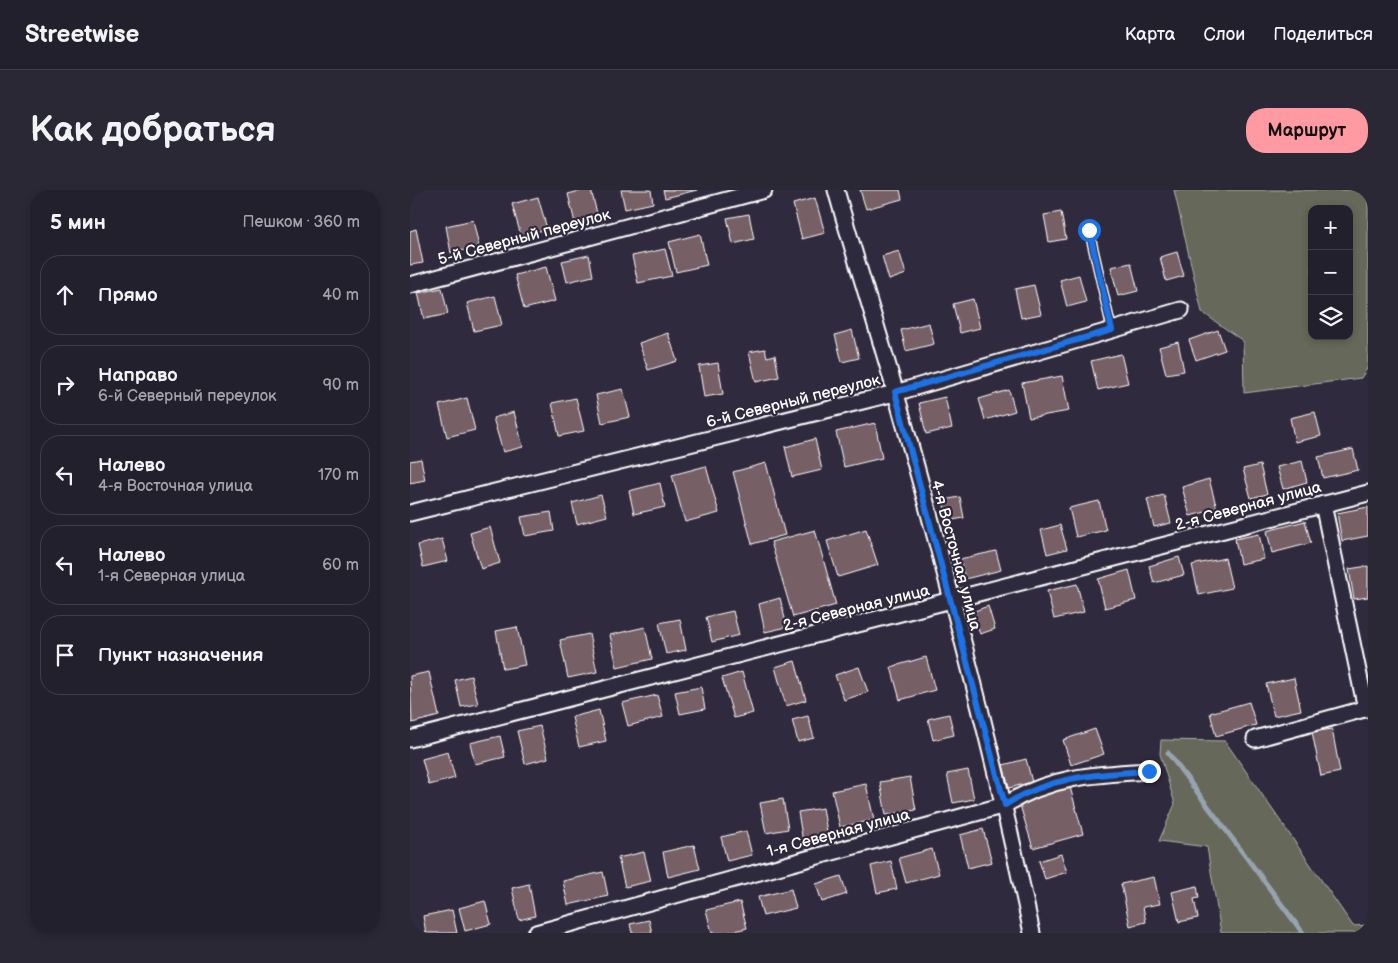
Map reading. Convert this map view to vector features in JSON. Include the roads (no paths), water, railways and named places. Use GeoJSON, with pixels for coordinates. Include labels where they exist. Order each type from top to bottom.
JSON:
{"type":"FeatureCollection","features":[{"type":"Feature","properties":{"kind":"street","name":"5-й Северный переулок"},"geometry":{"type":"LineString","coordinates":[[410,285],[764,190]]}},
{"type":"Feature","properties":{"kind":"street","name":"4-я Восточная улица"},"geometry":{"type":"LineString","coordinates":[[836,190],[895,392],[1005,805],[1032,933]]}},
{"type":"Feature","properties":{"kind":"street","name":"6-й Северный переулок"},"geometry":{"type":"LineString","coordinates":[[410,513],[895,392],[1181,310]]}},
{"type":"Feature","properties":{"kind":"street","name":"2-я Северная улица"},"geometry":{"type":"LineString","coordinates":[[410,740],[1368,492]]}},
{"type":"Feature","properties":{"kind":"street"},"geometry":{"type":"LineString","coordinates":[[1255,739],[1367,708],[1322,504]]}},
{"type":"Feature","properties":{"kind":"street","name":"1-я Северная улица"},"geometry":{"type":"LineString","coordinates":[[536,933],[1005,805],[1022,794],[1084,775],[1149,771]]}},
{"type":"Feature","properties":{"kind":"lane"},"geometry":{"type":"LineString","coordinates":[[1089,230],[1112,330]]}},
{"type":"Feature","properties":{"kind":"waterway"},"geometry":{"type":"LineString","coordinates":[[1168,753],[1303,933]]}}]}
